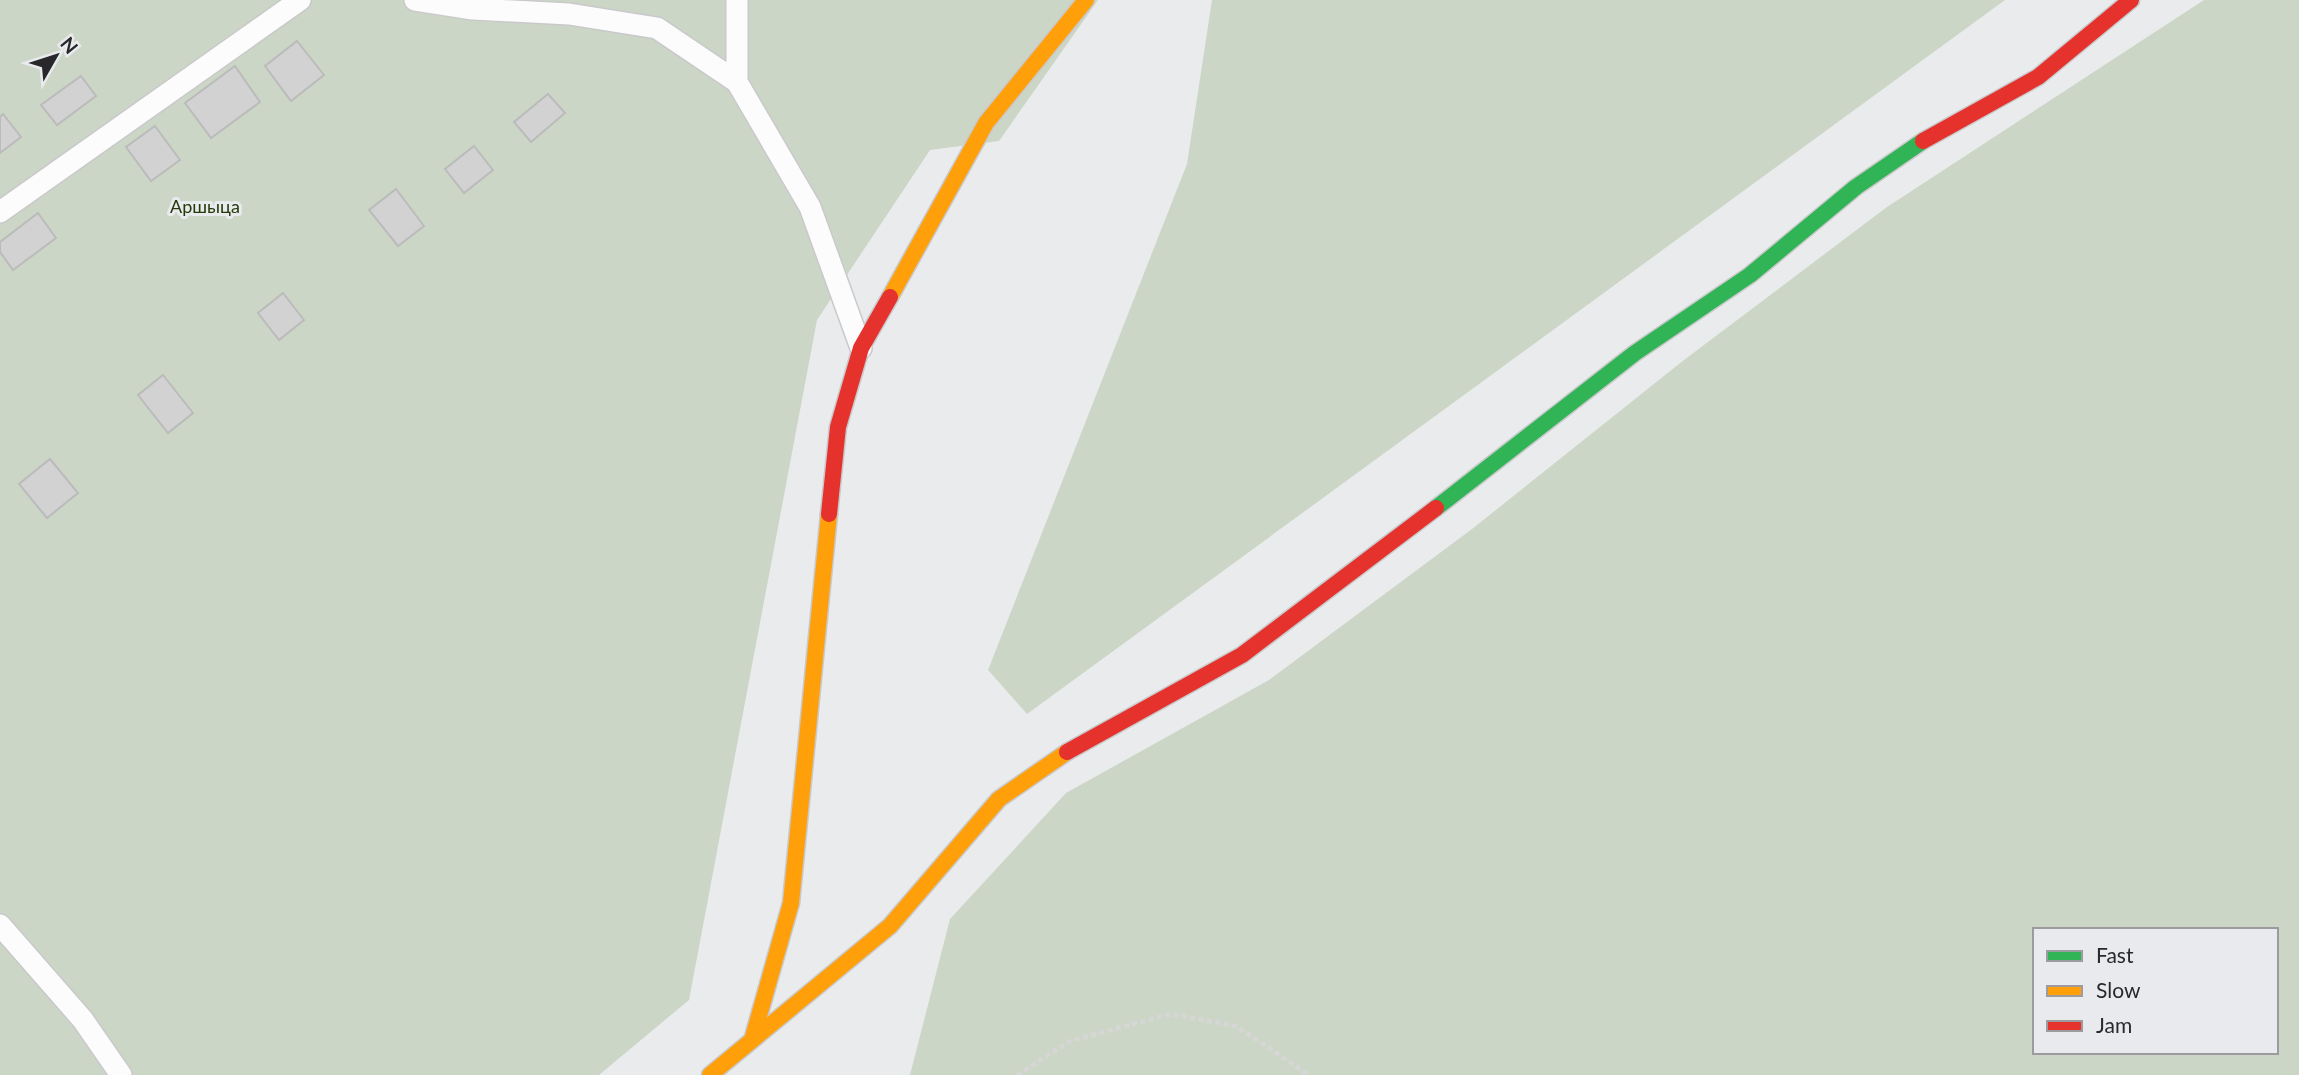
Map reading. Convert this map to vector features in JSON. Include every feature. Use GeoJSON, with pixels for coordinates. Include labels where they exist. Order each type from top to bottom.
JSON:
{"type":"FeatureCollection","features":[{"type":"Feature","properties":{"kind":"street"},"geometry":{"type":"LineString","coordinates":[[753,1037],[790,903],[838,427],[861,348],[986,124],[1086,0]]}},
{"type":"Feature","properties":{"kind":"street"},"geometry":{"type":"LineString","coordinates":[[710,1075],[890,926],[999,799],[1078,744],[1241,655],[1387,548],[1635,352],[1750,275],[1856,187],[1928,137],[2038,77],[2131,0]]}},
{"type":"Feature","properties":{"kind":"lane"},"geometry":{"type":"LineString","coordinates":[[0,212],[300,0]]}},
{"type":"Feature","properties":{"kind":"lane"},"geometry":{"type":"LineString","coordinates":[[415,0],[473,9],[569,14],[657,28],[737,82],[810,207],[861,348]]}},
{"type":"Feature","properties":{"kind":"lane"},"geometry":{"type":"LineString","coordinates":[[737,0],[737,82]]}},
{"type":"Feature","properties":{"kind":"lane"},"geometry":{"type":"LineString","coordinates":[[0,925],[83,1020],[121,1075]]}},
{"type":"Feature","properties":{"kind":"path"},"geometry":{"type":"LineString","coordinates":[[1017,1075],[1070,1041],[1171,1014],[1236,1026],[1310,1075]]}},
{"type":"Feature","properties":{"kind":"green space","name":"Аршыца"},"geometry":{"type":"Polygon","coordinates":[[[0,0],[1098,0],[999,141],[930,150],[817,320],[689,1000],[599,1075],[0,1075],[0,0]]]}},
{"type":"Feature","properties":{"kind":"green space"},"geometry":{"type":"Polygon","coordinates":[[[1212,0],[2005,0],[1027,714],[988,670],[1187,164],[1212,0]]]}},
{"type":"Feature","properties":{"kind":"green space"},"geometry":{"type":"Polygon","coordinates":[[[2204,0],[2299,0],[2299,1075],[910,1075],[950,919],[1066,793],[1269,680],[1472,529],[1684,360],[1887,207],[2204,0]]]}},
{"type":"Feature","properties":{"kind":"building"},"geometry":{"type":"Polygon","coordinates":[[[297,41],[324,75],[291,101],[265,66],[297,41]]]}},
{"type":"Feature","properties":{"kind":"building"},"geometry":{"type":"Polygon","coordinates":[[[235,66],[260,102],[211,138],[185,103],[235,66]]]}},
{"type":"Feature","properties":{"kind":"building"},"geometry":{"type":"Polygon","coordinates":[[[81,76],[96,96],[57,125],[41,105],[81,76]]]}},
{"type":"Feature","properties":{"kind":"building"},"geometry":{"type":"Polygon","coordinates":[[[548,94],[565,113],[531,142],[514,122],[548,94]]]}},
{"type":"Feature","properties":{"kind":"building"},"geometry":{"type":"Polygon","coordinates":[[[3,114],[21,137],[0,153],[0,117],[3,114]]]}},
{"type":"Feature","properties":{"kind":"building"},"geometry":{"type":"Polygon","coordinates":[[[155,126],[180,160],[151,181],[126,147],[155,126]]]}},
{"type":"Feature","properties":{"kind":"building"},"geometry":{"type":"Polygon","coordinates":[[[474,146],[493,170],[464,193],[445,169],[474,146]]]}},
{"type":"Feature","properties":{"kind":"building"},"geometry":{"type":"Polygon","coordinates":[[[396,189],[424,226],[398,246],[369,210],[396,189]]]}},
{"type":"Feature","properties":{"kind":"building"},"geometry":{"type":"Polygon","coordinates":[[[38,213],[56,238],[13,270],[0,252],[0,242],[38,213]]]}},
{"type":"Feature","properties":{"kind":"building"},"geometry":{"type":"Polygon","coordinates":[[[283,293],[304,320],[279,340],[258,313],[283,293]]]}},
{"type":"Feature","properties":{"kind":"building"},"geometry":{"type":"Polygon","coordinates":[[[163,375],[193,413],[168,433],[138,395],[163,375]]]}},
{"type":"Feature","properties":{"kind":"building"},"geometry":{"type":"Polygon","coordinates":[[[50,459],[78,493],[47,518],[19,484],[50,459]]]}},
{"type":"Feature","properties":{"kind":"traffic: fast"},"geometry":{"type":"LineString","coordinates":[[1436,508],[1635,353],[1750,275],[1856,187],[1923,141]]}},
{"type":"Feature","properties":{"kind":"traffic: slow"},"geometry":{"type":"LineString","coordinates":[[890,297],[986,123],[1086,0]]}},
{"type":"Feature","properties":{"kind":"traffic: slow"},"geometry":{"type":"LineString","coordinates":[[753,1037],[791,903],[829,514]]}},
{"type":"Feature","properties":{"kind":"traffic: slow"},"geometry":{"type":"LineString","coordinates":[[710,1075],[890,926],[999,799],[1067,752]]}},
{"type":"Feature","properties":{"kind":"traffic: jam"},"geometry":{"type":"LineString","coordinates":[[1923,141],[2038,77],[2131,0]]}},
{"type":"Feature","properties":{"kind":"traffic: jam"},"geometry":{"type":"LineString","coordinates":[[829,514],[838,427],[861,348],[890,297]]}},
{"type":"Feature","properties":{"kind":"traffic: jam"},"geometry":{"type":"LineString","coordinates":[[1067,752],[1242,655],[1436,508]]}}]}
